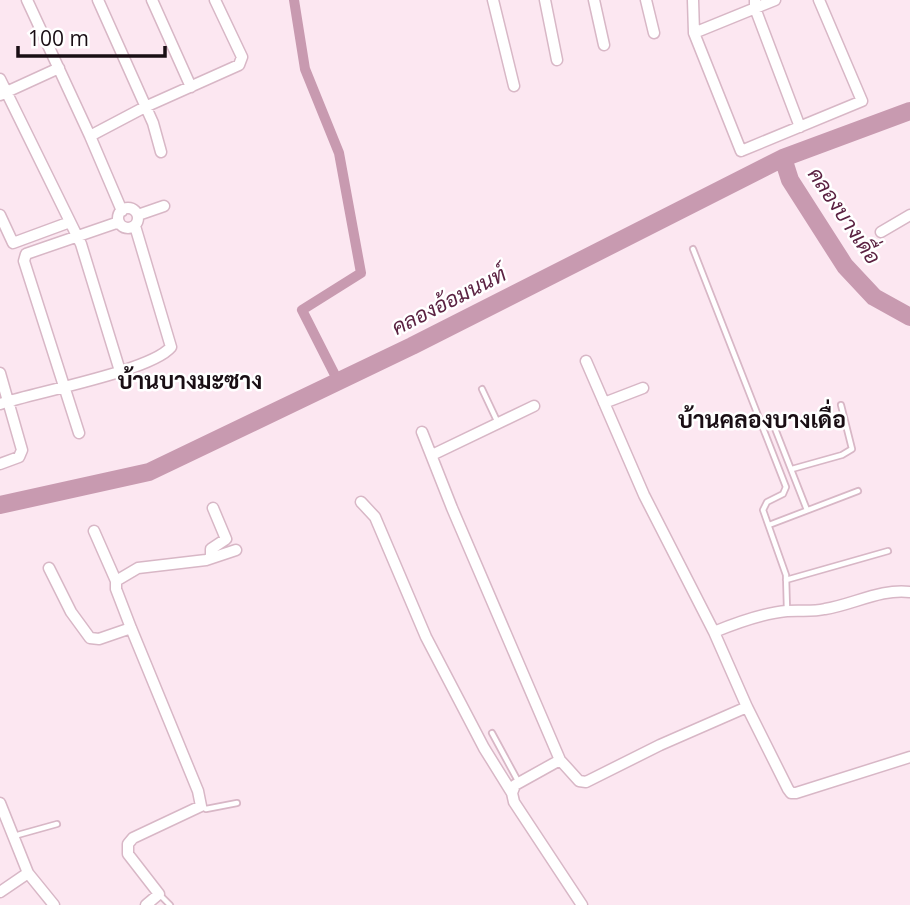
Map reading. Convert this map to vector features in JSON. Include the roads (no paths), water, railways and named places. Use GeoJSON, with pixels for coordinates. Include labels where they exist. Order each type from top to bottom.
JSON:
{"type":"FeatureCollection","features":[{"type":"Feature","properties":{"kind":"street"},"geometry":{"type":"LineString","coordinates":[[27,0],[90,136],[120,216],[128,228],[136,220],[164,206]]}},
{"type":"Feature","properties":{"kind":"street"},"geometry":{"type":"LineString","coordinates":[[99,0],[153,123],[160,152]]}},
{"type":"Feature","properties":{"kind":"street"},"geometry":{"type":"LineString","coordinates":[[152,0],[191,87]]}},
{"type":"Feature","properties":{"kind":"street"},"geometry":{"type":"LineString","coordinates":[[90,136],[145,107],[239,65],[242,57],[215,0]]}},
{"type":"Feature","properties":{"kind":"street"},"geometry":{"type":"LineString","coordinates":[[493,0],[514,86]]}},
{"type":"Feature","properties":{"kind":"street"},"geometry":{"type":"LineString","coordinates":[[545,0],[557,61]]}},
{"type":"Feature","properties":{"kind":"street"},"geometry":{"type":"LineString","coordinates":[[594,0],[604,45]]}},
{"type":"Feature","properties":{"kind":"street"},"geometry":{"type":"LineString","coordinates":[[646,0],[654,33]]}},
{"type":"Feature","properties":{"kind":"street"},"geometry":{"type":"LineString","coordinates":[[693,0],[694,33],[741,151],[862,101],[819,0]]}},
{"type":"Feature","properties":{"kind":"street"},"geometry":{"type":"LineString","coordinates":[[694,33],[755,4],[775,0]]}},
{"type":"Feature","properties":{"kind":"street"},"geometry":{"type":"LineString","coordinates":[[755,4],[800,127]]}},
{"type":"Feature","properties":{"kind":"street"},"geometry":{"type":"LineString","coordinates":[[4,94],[59,68]]}},
{"type":"Feature","properties":{"kind":"street"},"geometry":{"type":"LineString","coordinates":[[1,82],[4,94],[76,235],[120,371]]}},
{"type":"Feature","properties":{"kind":"street"},"geometry":{"type":"LineString","coordinates":[[4,403],[65,386],[120,371],[165,354],[171,347],[136,220],[129,208],[120,216],[26,254],[24,261],[65,386],[79,433]]}},
{"type":"Feature","properties":{"kind":"street"},"geometry":{"type":"LineString","coordinates":[[0,215],[13,243],[70,222]]}},
{"type":"Feature","properties":{"kind":"street"},"geometry":{"type":"LineString","coordinates":[[881,232],[910,215]]}},
{"type":"Feature","properties":{"kind":"street"},"geometry":{"type":"LineString","coordinates":[[586,361],[644,495],[714,632],[747,707],[791,793],[910,757]]}},
{"type":"Feature","properties":{"kind":"street"},"geometry":{"type":"LineString","coordinates":[[0,373],[4,403],[21,440],[22,453],[19,457],[0,464]]}},
{"type":"Feature","properties":{"kind":"street"},"geometry":{"type":"LineString","coordinates":[[604,403],[643,388]]}},
{"type":"Feature","properties":{"kind":"street"},"geometry":{"type":"LineString","coordinates":[[432,455],[534,406]]}},
{"type":"Feature","properties":{"kind":"street"},"geometry":{"type":"LineString","coordinates":[[422,432],[560,760],[579,781],[586,782],[747,707]]}},
{"type":"Feature","properties":{"kind":"street"},"geometry":{"type":"LineString","coordinates":[[361,502],[375,517],[426,638],[484,748],[512,793],[514,802],[582,905]]}},
{"type":"Feature","properties":{"kind":"street"},"geometry":{"type":"LineString","coordinates":[[211,558],[211,549],[226,539],[213,508]]}},
{"type":"Feature","properties":{"kind":"street"},"geometry":{"type":"LineString","coordinates":[[94,531],[198,791],[201,806],[133,838],[128,844],[128,854],[159,894],[146,905]]}},
{"type":"Feature","properties":{"kind":"street"},"geometry":{"type":"LineString","coordinates":[[116,581],[138,568],[211,558],[236,550]]}},
{"type":"Feature","properties":{"kind":"street"},"geometry":{"type":"LineString","coordinates":[[50,568],[71,611],[90,638],[99,639],[131,628]]}},
{"type":"Feature","properties":{"kind":"street"},"geometry":{"type":"LineString","coordinates":[[714,632],[764,615],[826,609],[902,591],[910,592]]}},
{"type":"Feature","properties":{"kind":"street"},"geometry":{"type":"LineString","coordinates":[[512,793],[519,782],[560,760]]}},
{"type":"Feature","properties":{"kind":"street"},"geometry":{"type":"LineString","coordinates":[[0,803],[28,873],[54,905]]}},
{"type":"Feature","properties":{"kind":"street"},"geometry":{"type":"LineString","coordinates":[[0,892],[28,873]]}},
{"type":"Feature","properties":{"kind":"lane"},"geometry":{"type":"LineString","coordinates":[[693,249],[786,486],[783,494],[764,505],[786,580],[787,611]]}},
{"type":"Feature","properties":{"kind":"lane"},"geometry":{"type":"LineString","coordinates":[[482,389],[498,423]]}},
{"type":"Feature","properties":{"kind":"lane"},"geometry":{"type":"LineString","coordinates":[[792,469],[842,455],[852,449],[841,405]]}},
{"type":"Feature","properties":{"kind":"lane"},"geometry":{"type":"LineString","coordinates":[[774,426],[807,510]]}},
{"type":"Feature","properties":{"kind":"lane"},"geometry":{"type":"LineString","coordinates":[[769,524],[858,491]]}},
{"type":"Feature","properties":{"kind":"lane"},"geometry":{"type":"LineString","coordinates":[[786,580],[888,551]]}},
{"type":"Feature","properties":{"kind":"lane"},"geometry":{"type":"LineString","coordinates":[[492,733],[519,782]]}},
{"type":"Feature","properties":{"kind":"lane"},"geometry":{"type":"LineString","coordinates":[[201,806],[206,808],[237,803]]}},
{"type":"Feature","properties":{"kind":"lane"},"geometry":{"type":"LineString","coordinates":[[14,836],[57,824]]}},
{"type":"Feature","properties":{"kind":"lane"},"geometry":{"type":"LineString","coordinates":[[159,894],[170,905]]}},
{"type":"Feature","properties":{"kind":"waterway"},"geometry":{"type":"LineString","coordinates":[[294,0],[305,69],[339,153],[361,273],[302,310],[338,381]]}},
{"type":"Feature","properties":{"kind":"waterway","name":"คลองอ้อมนนท์"},"geometry":{"type":"LineString","coordinates":[[0,505],[149,472],[412,346],[783,158],[910,111]]}},
{"type":"Feature","properties":{"kind":"waterway","name":"คลองบางเดื่อ"},"geometry":{"type":"LineString","coordinates":[[783,158],[790,180],[845,266],[874,297],[910,317]]}},
{"type":"Feature","properties":{"kind":"district","name":"บ้านบางมะซาง"},"geometry":{"type":"Point","coordinates":[190,381]}},
{"type":"Feature","properties":{"kind":"district","name":"บ้านคลองบางเดื่อ"},"geometry":{"type":"Point","coordinates":[762,420]}}]}
